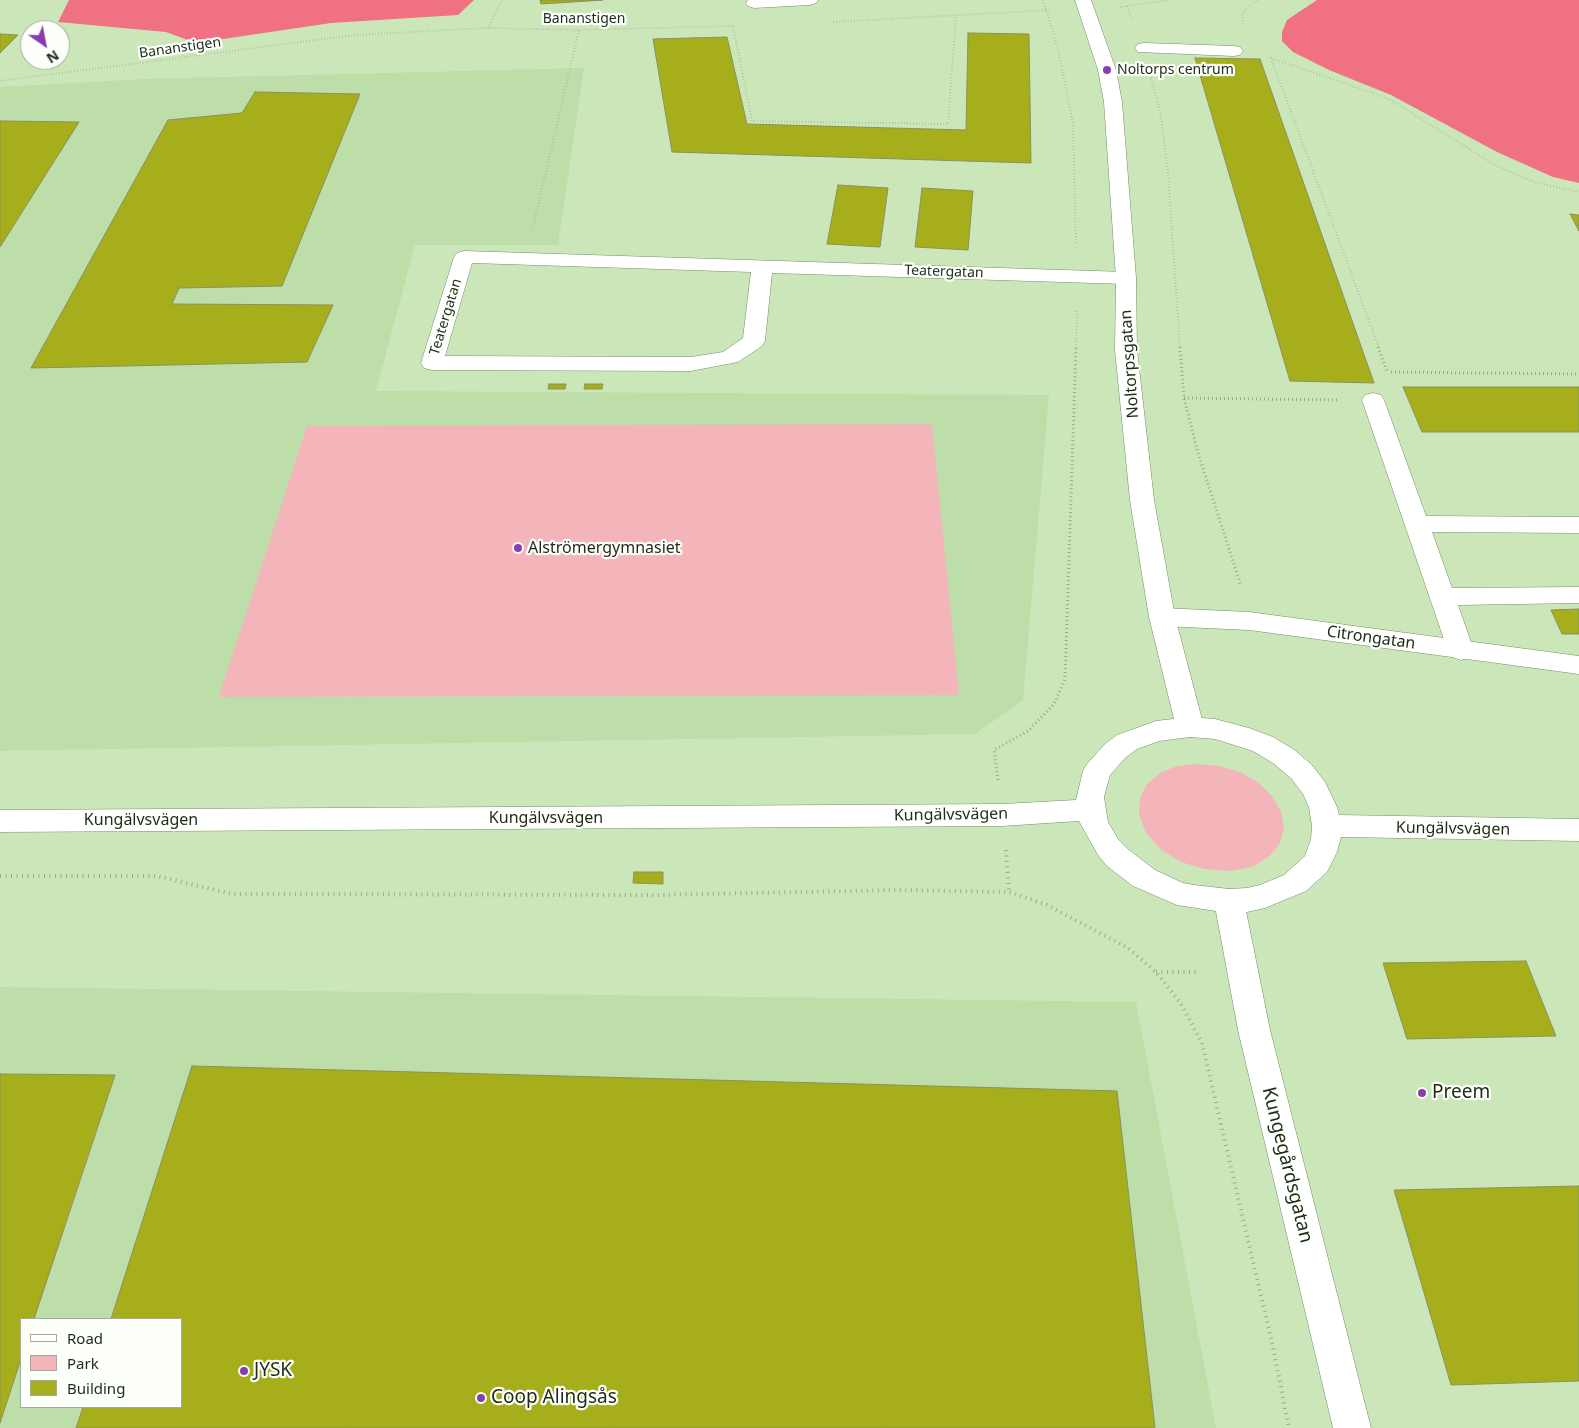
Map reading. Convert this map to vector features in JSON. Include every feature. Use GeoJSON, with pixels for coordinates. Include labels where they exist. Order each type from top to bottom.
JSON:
{"type":"FeatureCollection","features":[{"type":"Feature","properties":{"kind":"street"},"geometry":{"type":"LineString","coordinates":[[754,3],[810,0]]}},
{"type":"Feature","properties":{"kind":"street","name":"Noltorpsgatan"},"geometry":{"type":"LineString","coordinates":[[1085,4],[1107,70],[1113,102],[1126,278],[1126,350],[1142,500],[1162,618],[1190,727]]}},
{"type":"Feature","properties":{"kind":"street"},"geometry":{"type":"LineString","coordinates":[[1144,48],[1234,51]]}},
{"type":"Feature","properties":{"kind":"street","name":"Teatergatan"},"geometry":{"type":"LineString","coordinates":[[762,266],[754,342],[730,356],[691,364],[432,363],[464,257],[525,258],[1126,278]]}},
{"type":"Feature","properties":{"kind":"street"},"geometry":{"type":"LineString","coordinates":[[1374,400],[1461,650]]}},
{"type":"Feature","properties":{"kind":"street"},"geometry":{"type":"LineString","coordinates":[[1417,524],[1579,525]]}},
{"type":"Feature","properties":{"kind":"street"},"geometry":{"type":"LineString","coordinates":[[1442,597],[1579,595]]}},
{"type":"Feature","properties":{"kind":"street","name":"Citrongatan"},"geometry":{"type":"LineString","coordinates":[[1162,618],[1249,621],[1579,665]]}},
{"type":"Feature","properties":{"kind":"street"},"geometry":{"type":"LineString","coordinates":[[1190,727],[1215,729],[1263,744],[1283,756],[1301,771],[1315,789],[1323,807],[1327,826],[1322,852],[1316,864],[1295,884],[1265,896],[1229,901],[1211,900],[1177,893],[1144,878],[1124,864],[1108,847],[1094,822],[1091,810],[1092,790],[1097,771],[1115,750],[1127,742],[1149,733],[1190,727]]}},
{"type":"Feature","properties":{"kind":"street","name":"Kungälvsvägen"},"geometry":{"type":"LineString","coordinates":[[0,821],[1002,815],[1091,810]]}},
{"type":"Feature","properties":{"kind":"street","name":"Kungälvsvägen"},"geometry":{"type":"LineString","coordinates":[[1327,826],[1579,830]]}},
{"type":"Feature","properties":{"kind":"street","name":"Kungegårdsgatan"},"geometry":{"type":"LineString","coordinates":[[1229,901],[1254,1030],[1352,1428]]}},
{"type":"Feature","properties":{"kind":"path"},"geometry":{"type":"LineString","coordinates":[[488,28],[499,5],[504,0]]}},
{"type":"Feature","properties":{"kind":"path"},"geometry":{"type":"LineString","coordinates":[[1009,892],[994,750],[1028,732],[1054,704],[1065,679],[1076,382],[1077,276],[1072,124],[1058,49],[1044,0]]}},
{"type":"Feature","properties":{"kind":"path"},"geometry":{"type":"LineString","coordinates":[[828,22],[1047,10],[1085,4],[1127,6],[1171,0]]}},
{"type":"Feature","properties":{"kind":"path"},"geometry":{"type":"LineString","coordinates":[[1127,6],[1144,48],[1160,111],[1168,173],[1184,398],[1198,453],[1240,582],[1249,621]]}},
{"type":"Feature","properties":{"kind":"path"},"geometry":{"type":"LineString","coordinates":[[733,26],[752,121],[948,124],[956,16]]}},
{"type":"Feature","properties":{"kind":"path","name":"Bananstigen"},"geometry":{"type":"LineString","coordinates":[[0,81],[65,74],[356,34],[488,28],[580,30],[742,26]]}},
{"type":"Feature","properties":{"kind":"path"},"geometry":{"type":"LineString","coordinates":[[525,258],[580,30]]}},
{"type":"Feature","properties":{"kind":"path"},"geometry":{"type":"LineString","coordinates":[[1234,51],[1271,58],[1348,82],[1390,100],[1493,164],[1538,183],[1579,192]]}},
{"type":"Feature","properties":{"kind":"path"},"geometry":{"type":"LineString","coordinates":[[1271,58],[1388,372],[1579,374]]}},
{"type":"Feature","properties":{"kind":"path"},"geometry":{"type":"LineString","coordinates":[[1184,398],[1374,400]]}},
{"type":"Feature","properties":{"kind":"path"},"geometry":{"type":"LineString","coordinates":[[0,876],[157,876],[232,894],[656,895],[897,890],[1009,892],[1047,905],[1128,948],[1161,978],[1181,1004],[1202,1043],[1273,1347],[1289,1428]]}},
{"type":"Feature","properties":{"kind":"shaded area"},"geometry":{"type":"Polygon","coordinates":[[[69,0],[474,0],[458,15],[331,23],[196,43],[166,32],[70,23],[70,20],[59,20],[69,0]]]}},
{"type":"Feature","properties":{"kind":"shaded area"},"geometry":{"type":"Polygon","coordinates":[[[1317,0],[1579,0],[1579,183],[1553,177],[1497,152],[1391,95],[1329,70],[1293,52],[1282,41],[1282,32],[1287,20],[1317,0]]]}},
{"type":"Feature","properties":{"kind":"shaded area","name":"Alströmergymnasiet"},"geometry":{"type":"Polygon","coordinates":[[[584,68],[558,245],[415,245],[376,391],[1049,395],[1023,700],[975,734],[0,751],[0,87],[144,79],[584,68]]]}},
{"type":"Feature","properties":{"kind":"shaded area"},"geometry":{"type":"Polygon","coordinates":[[[0,987],[1136,1002],[1216,1428],[0,1428],[0,987]]]}},
{"type":"Feature","properties":{"kind":"green space"},"geometry":{"type":"Polygon","coordinates":[[[932,424],[959,695],[219,697],[307,426],[932,424]]]}},
{"type":"Feature","properties":{"kind":"green space"},"geometry":{"type":"Polygon","coordinates":[[[1198,764],[1219,766],[1240,772],[1259,783],[1272,796],[1281,812],[1284,828],[1280,843],[1270,856],[1252,867],[1230,871],[1204,869],[1181,862],[1160,849],[1146,833],[1139,815],[1140,798],[1147,784],[1160,773],[1177,766],[1198,764]]]}},
{"type":"Feature","properties":{"kind":"building"},"geometry":{"type":"Polygon","coordinates":[[[540,0],[603,0],[541,4],[540,0]]]}},
{"type":"Feature","properties":{"kind":"building"},"geometry":{"type":"Polygon","coordinates":[[[968,33],[1029,34],[1031,163],[672,152],[653,39],[727,37],[747,124],[966,130],[968,33]]]}},
{"type":"Feature","properties":{"kind":"building"},"geometry":{"type":"Polygon","coordinates":[[[0,34],[18,35],[0,53],[0,34]]]}},
{"type":"Feature","properties":{"kind":"building"},"geometry":{"type":"Polygon","coordinates":[[[1195,58],[1260,59],[1374,383],[1290,381],[1195,58]]]}},
{"type":"Feature","properties":{"kind":"building"},"geometry":{"type":"Polygon","coordinates":[[[255,92],[360,94],[282,286],[179,288],[172,304],[333,305],[307,362],[31,368],[168,120],[242,113],[255,92]]]}},
{"type":"Feature","properties":{"kind":"building"},"geometry":{"type":"Polygon","coordinates":[[[0,121],[79,122],[0,247],[0,121]]]}},
{"type":"Feature","properties":{"kind":"building"},"geometry":{"type":"Polygon","coordinates":[[[838,185],[888,188],[880,247],[827,244],[838,185]]]}},
{"type":"Feature","properties":{"kind":"building"},"geometry":{"type":"Polygon","coordinates":[[[922,188],[973,191],[968,250],[915,247],[922,188]]]}},
{"type":"Feature","properties":{"kind":"building"},"geometry":{"type":"Polygon","coordinates":[[[1570,214],[1579,215],[1579,231],[1570,214]]]}},
{"type":"Feature","properties":{"kind":"building"},"geometry":{"type":"Polygon","coordinates":[[[549,384],[566,384],[565,389],[548,389],[549,384]]]}},
{"type":"Feature","properties":{"kind":"building"},"geometry":{"type":"Polygon","coordinates":[[[585,384],[603,384],[602,389],[584,389],[585,384]]]}},
{"type":"Feature","properties":{"kind":"building"},"geometry":{"type":"Polygon","coordinates":[[[1403,387],[1579,387],[1579,432],[1422,432],[1403,387]]]}},
{"type":"Feature","properties":{"kind":"building"},"geometry":{"type":"Polygon","coordinates":[[[1579,609],[1579,634],[1562,634],[1551,610],[1579,609]]]}},
{"type":"Feature","properties":{"kind":"building"},"geometry":{"type":"Polygon","coordinates":[[[634,872],[663,872],[663,884],[633,883],[634,872]]]}},
{"type":"Feature","properties":{"kind":"building"},"geometry":{"type":"Polygon","coordinates":[[[1526,961],[1556,1036],[1407,1039],[1383,963],[1526,961]]]}},
{"type":"Feature","properties":{"kind":"building"},"geometry":{"type":"Polygon","coordinates":[[[192,1066],[1117,1091],[1155,1428],[76,1428],[83,1408],[182,1408],[182,1318],[111,1318],[192,1066]]]}},
{"type":"Feature","properties":{"kind":"building"},"geometry":{"type":"Polygon","coordinates":[[[0,1074],[115,1075],[34,1318],[20,1318],[20,1362],[0,1423],[0,1074]]]}},
{"type":"Feature","properties":{"kind":"building"},"geometry":{"type":"Polygon","coordinates":[[[1579,1186],[1579,1381],[1451,1385],[1394,1190],[1579,1186]]]}},
{"type":"Feature","properties":{"kind":"place","name":"Noltorps centrum"},"geometry":{"type":"Point","coordinates":[1107,70]}},
{"type":"Feature","properties":{"kind":"place","name":"Alströmergymnasiet"},"geometry":{"type":"Point","coordinates":[518,548]}},
{"type":"Feature","properties":{"kind":"place","name":"Preem"},"geometry":{"type":"Point","coordinates":[1422,1093]}},
{"type":"Feature","properties":{"kind":"place","name":"JYSK"},"geometry":{"type":"Point","coordinates":[244,1371]}},
{"type":"Feature","properties":{"kind":"place","name":"Coop Alingsås"},"geometry":{"type":"Point","coordinates":[481,1398]}}]}
